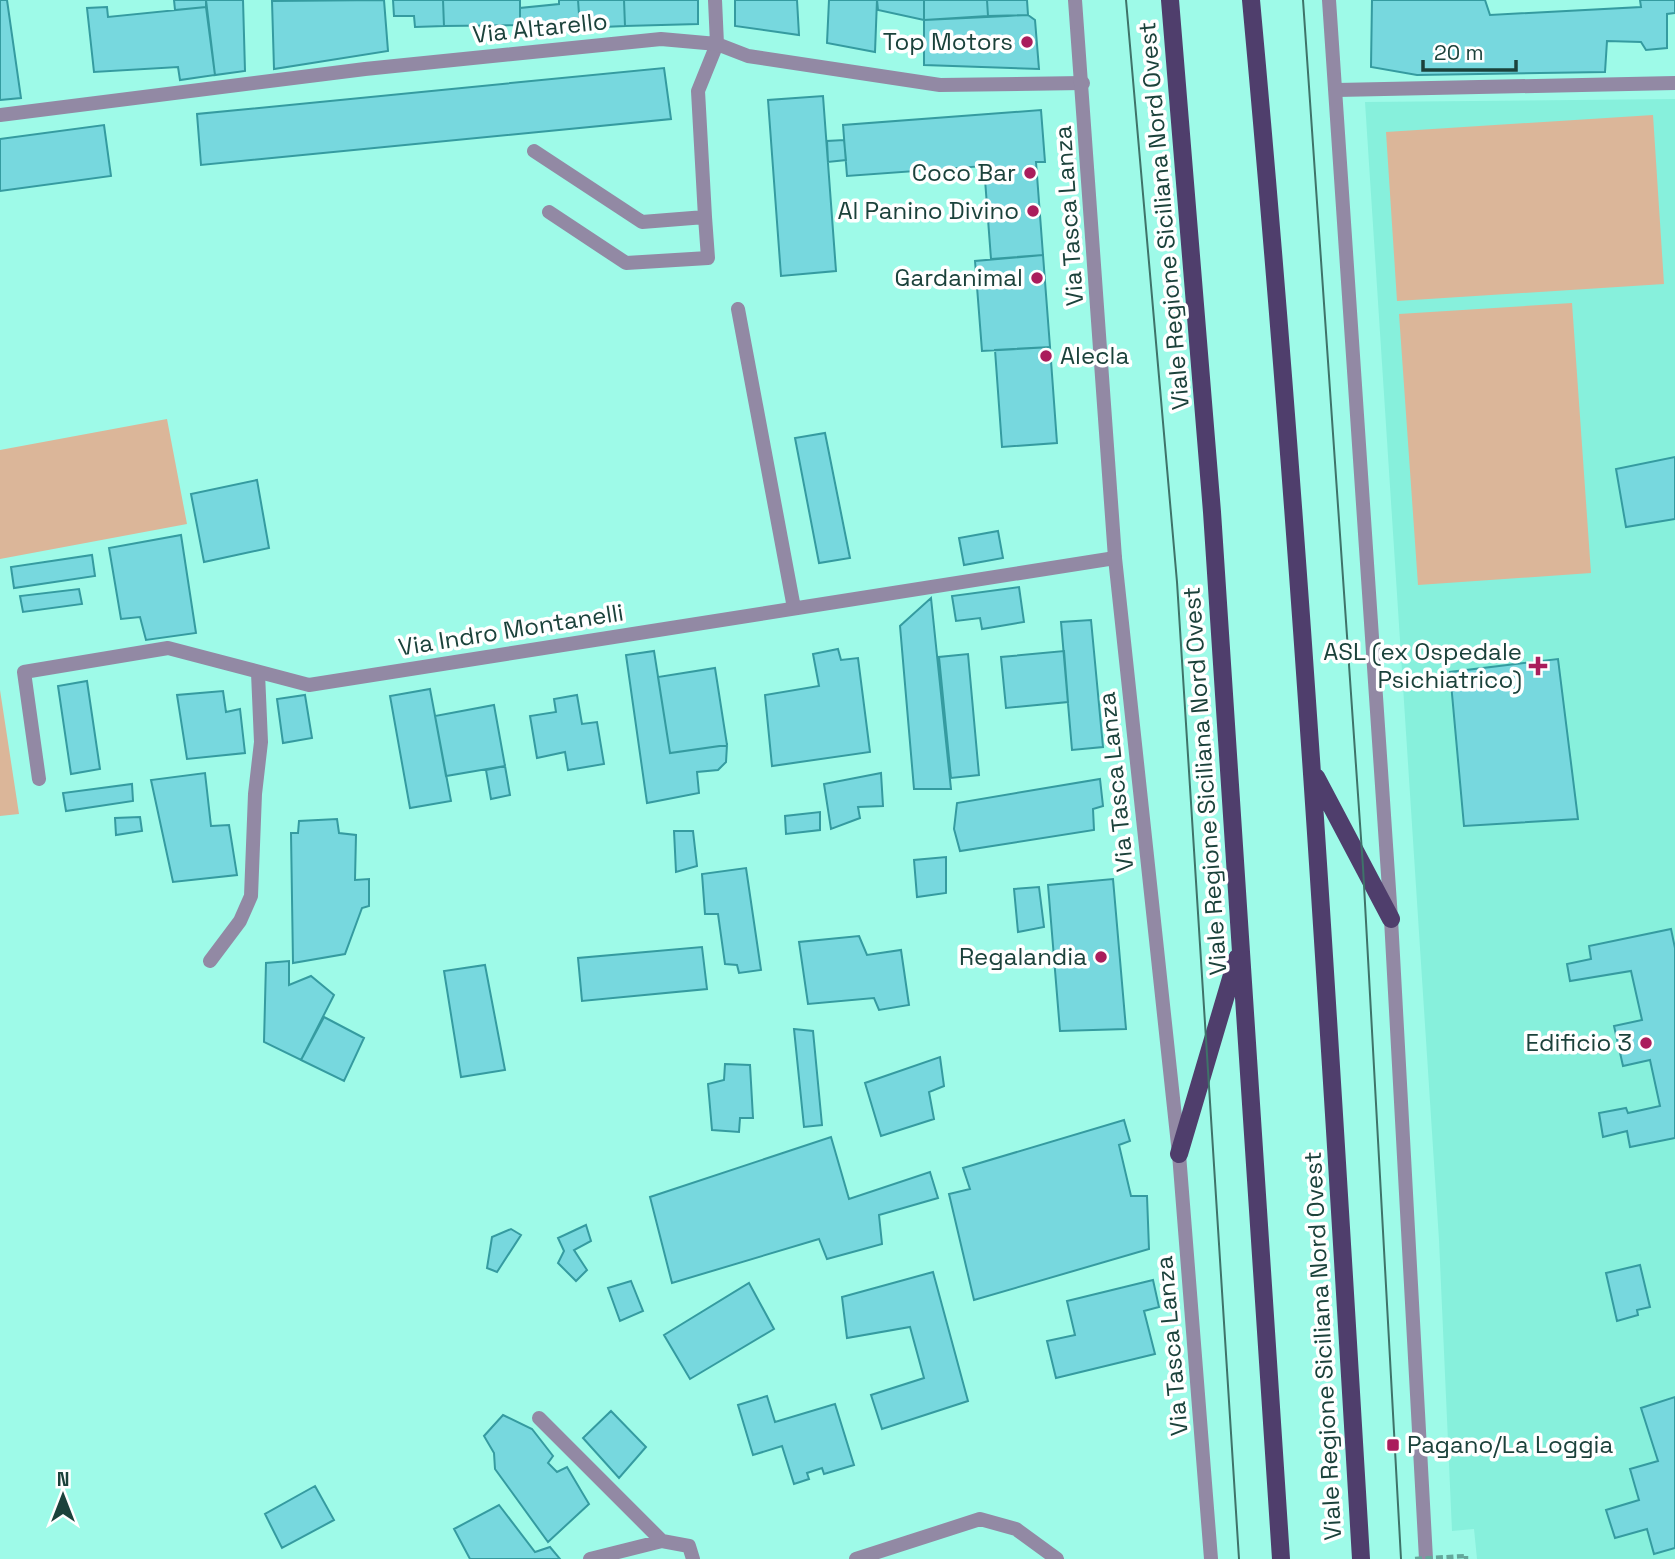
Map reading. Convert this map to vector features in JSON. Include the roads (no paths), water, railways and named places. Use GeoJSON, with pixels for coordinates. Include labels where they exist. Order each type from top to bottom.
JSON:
{"type":"FeatureCollection","features":[{"type":"Feature","properties":{"kind":"main road","name":"Viale Regione Siciliana Nord Ovest"},"geometry":{"type":"LineString","coordinates":[[1170,0],[1212,512],[1281,1559]]}},
{"type":"Feature","properties":{"kind":"main road","name":"Viale Regione Siciliana Nord Ovest"},"geometry":{"type":"LineString","coordinates":[[1251,0],[1274,247],[1313,772],[1361,1559]]}},
{"type":"Feature","properties":{"kind":"main road"},"geometry":{"type":"LineString","coordinates":[[1313,772],[1391,919]]}},
{"type":"Feature","properties":{"kind":"main road"},"geometry":{"type":"LineString","coordinates":[[1179,1154],[1241,944]]}},
{"type":"Feature","properties":{"kind":"street"},"geometry":{"type":"LineString","coordinates":[[549,212],[626,263],[708,258],[698,91],[717,44],[715,0]]}},
{"type":"Feature","properties":{"kind":"street","name":"Via Tasca Lanza"},"geometry":{"type":"LineString","coordinates":[[1075,0],[1115,558],[1179,1154],[1211,1559]]}},
{"type":"Feature","properties":{"kind":"street"},"geometry":{"type":"LineString","coordinates":[[1329,0],[1391,919],[1426,1559]]}},
{"type":"Feature","properties":{"kind":"street","name":"Via Altarello"},"geometry":{"type":"LineString","coordinates":[[0,114],[338,72],[661,39],[717,44],[748,56],[940,85],[1083,83]]}},
{"type":"Feature","properties":{"kind":"street"},"geometry":{"type":"LineString","coordinates":[[1337,90],[1675,83]]}},
{"type":"Feature","properties":{"kind":"street"},"geometry":{"type":"LineString","coordinates":[[534,151],[642,222],[705,217]]}},
{"type":"Feature","properties":{"kind":"street"},"geometry":{"type":"LineString","coordinates":[[738,309],[794,608]]}},
{"type":"Feature","properties":{"kind":"street","name":"Via Indro Montanelli"},"geometry":{"type":"LineString","coordinates":[[39,779],[24,672],[168,648],[309,685],[1115,558]]}},
{"type":"Feature","properties":{"kind":"street"},"geometry":{"type":"LineString","coordinates":[[210,961],[240,921],[251,895],[255,794],[261,742],[258,673]]}},
{"type":"Feature","properties":{"kind":"street"},"geometry":{"type":"LineString","coordinates":[[539,1418],[662,1541]]}},
{"type":"Feature","properties":{"kind":"street"},"geometry":{"type":"LineString","coordinates":[[856,1559],[980,1519],[1016,1530],[1057,1559]]}},
{"type":"Feature","properties":{"kind":"street"},"geometry":{"type":"LineString","coordinates":[[590,1559],[662,1541],[689,1546],[693,1559]]}},
{"type":"Feature","properties":{"kind":"tram line"},"geometry":{"type":"LineString","coordinates":[[1126,0],[1177,582],[1239,1559]]}},
{"type":"Feature","properties":{"kind":"tram line"},"geometry":{"type":"LineString","coordinates":[[1303,0],[1363,867],[1401,1559]]}},
{"type":"Feature","properties":{"kind":"place","name":"Top Motors"},"geometry":{"type":"Point","coordinates":[1027,42]}},
{"type":"Feature","properties":{"kind":"place","name":"Coco Bar"},"geometry":{"type":"Point","coordinates":[1030,173]}},
{"type":"Feature","properties":{"kind":"place","name":"Al Panino Divino"},"geometry":{"type":"Point","coordinates":[1033,211]}},
{"type":"Feature","properties":{"kind":"place","name":"Gardanimal"},"geometry":{"type":"Point","coordinates":[1037,278]}},
{"type":"Feature","properties":{"kind":"place","name":"Alecla"},"geometry":{"type":"Point","coordinates":[1046,356]}},
{"type":"Feature","properties":{"kind":"place","name":"ASL (ex Ospedale Psichiatrico)"},"geometry":{"type":"Point","coordinates":[1538,666]}},
{"type":"Feature","properties":{"kind":"place","name":"Regalandia"},"geometry":{"type":"Point","coordinates":[1101,957]}},
{"type":"Feature","properties":{"kind":"place","name":"Edificio 3"},"geometry":{"type":"Point","coordinates":[1646,1043]}},
{"type":"Feature","properties":{"kind":"place","name":"Pagano/La Loggia"},"geometry":{"type":"Point","coordinates":[1393,1445]}}]}
